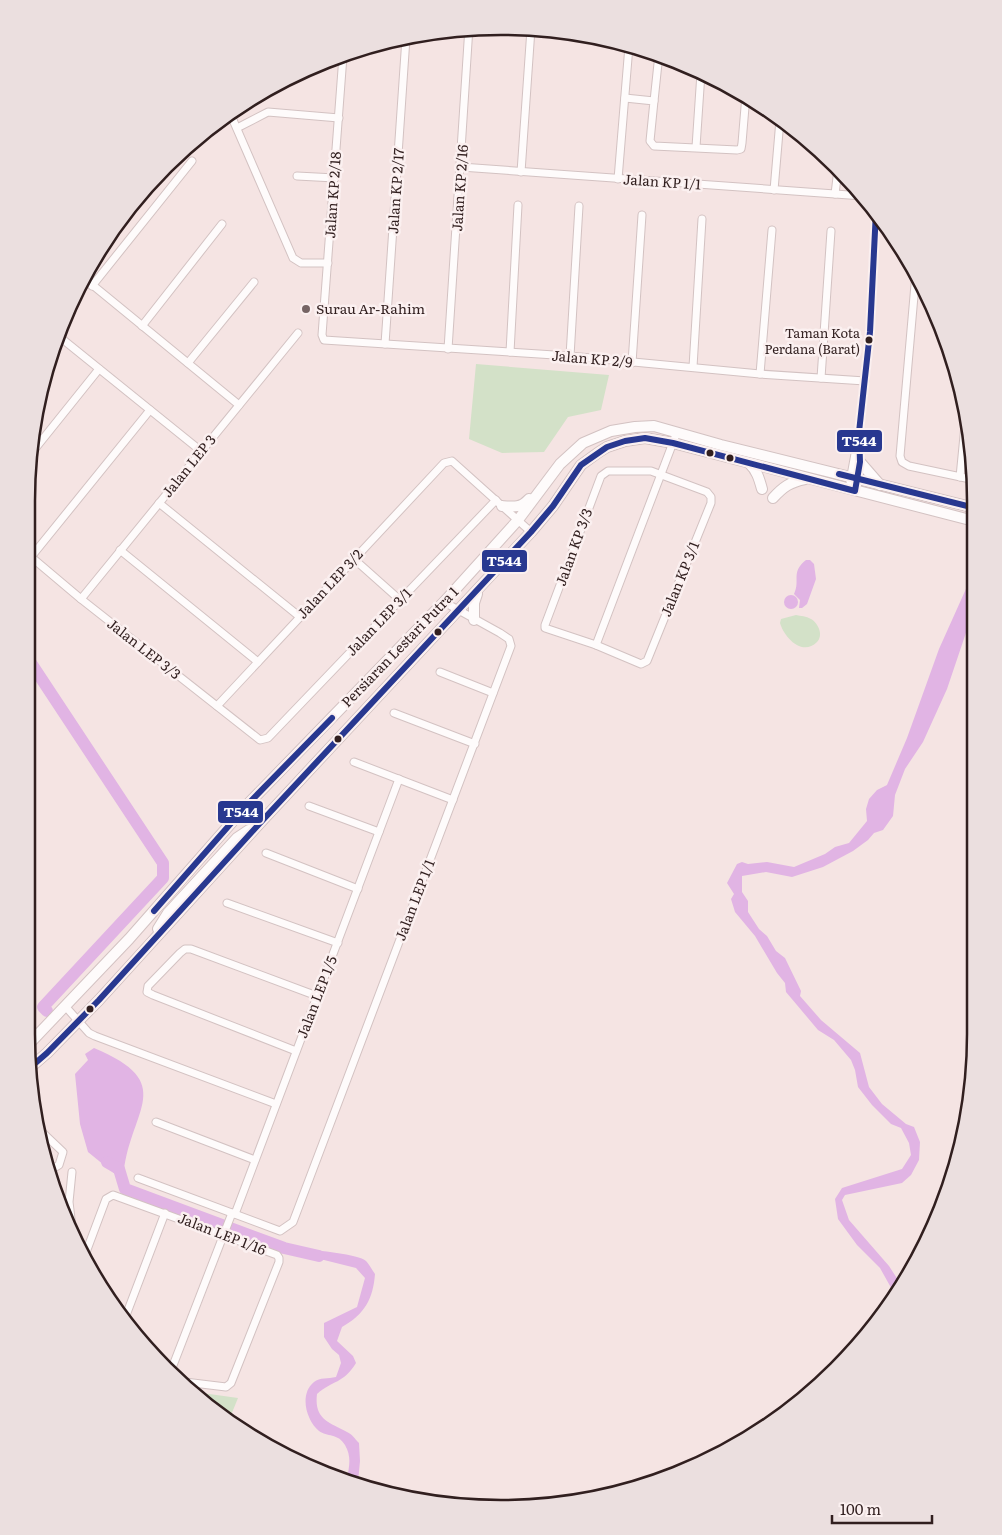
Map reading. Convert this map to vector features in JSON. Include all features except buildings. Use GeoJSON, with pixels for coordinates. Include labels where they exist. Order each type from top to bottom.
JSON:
{"type":"FeatureCollection","features":[{"type":"Feature","properties":{"kind":"street","name":"Jalan KP 2/16"},"geometry":{"type":"LineString","coordinates":[[448,349],[468,36]]}},
{"type":"Feature","properties":{"kind":"street"},"geometry":{"type":"LineString","coordinates":[[520,172],[530,36]]}},
{"type":"Feature","properties":{"kind":"street","name":"Jalan KP 2/17"},"geometry":{"type":"LineString","coordinates":[[385,344],[406,45]]}},
{"type":"Feature","properties":{"kind":"street"},"geometry":{"type":"LineString","coordinates":[[618,178],[628,53]]}},
{"type":"Feature","properties":{"kind":"street","name":"Jalan KP 2/18"},"geometry":{"type":"LineString","coordinates":[[322,335],[335,178],[342,63]]}},
{"type":"Feature","properties":{"kind":"street"},"geometry":{"type":"LineString","coordinates":[[658,63],[650,141],[654,146],[741,149],[745,104]]}},
{"type":"Feature","properties":{"kind":"street"},"geometry":{"type":"LineString","coordinates":[[696,147],[701,80]]}},
{"type":"Feature","properties":{"kind":"street"},"geometry":{"type":"LineString","coordinates":[[625,98],[654,101]]}},
{"type":"Feature","properties":{"kind":"street"},"geometry":{"type":"LineString","coordinates":[[237,128],[268,112],[339,118]]}},
{"type":"Feature","properties":{"kind":"street"},"geometry":{"type":"LineString","coordinates":[[233,120],[293,258],[301,263],[328,263]]}},
{"type":"Feature","properties":{"kind":"street"},"geometry":{"type":"LineString","coordinates":[[774,190],[779,127]]}},
{"type":"Feature","properties":{"kind":"street"},"geometry":{"type":"LineString","coordinates":[[92,286],[192,161]]}},
{"type":"Feature","properties":{"kind":"street","name":"Jalan KP 1/1"},"geometry":{"type":"LineString","coordinates":[[461,167],[852,195]]}},
{"type":"Feature","properties":{"kind":"street"},"geometry":{"type":"LineString","coordinates":[[297,176],[335,178]]}},
{"type":"Feature","properties":{"kind":"street"},"geometry":{"type":"LineString","coordinates":[[835,194],[837,178]]}},
{"type":"Feature","properties":{"kind":"street"},"geometry":{"type":"LineString","coordinates":[[510,352],[518,205]]}},
{"type":"Feature","properties":{"kind":"street"},"geometry":{"type":"LineString","coordinates":[[570,356],[579,206]]}},
{"type":"Feature","properties":{"kind":"street"},"geometry":{"type":"LineString","coordinates":[[632,363],[642,215]]}},
{"type":"Feature","properties":{"kind":"street"},"geometry":{"type":"LineString","coordinates":[[693,367],[702,219]]}},
{"type":"Feature","properties":{"kind":"street"},"geometry":{"type":"LineString","coordinates":[[852,490],[870,332],[875,223]]}},
{"type":"Feature","properties":{"kind":"street"},"geometry":{"type":"LineString","coordinates":[[142,326],[222,224]]}},
{"type":"Feature","properties":{"kind":"street"},"geometry":{"type":"LineString","coordinates":[[760,374],[772,230]]}},
{"type":"Feature","properties":{"kind":"street"},"geometry":{"type":"LineString","coordinates":[[821,378],[831,231]]}},
{"type":"Feature","properties":{"kind":"street"},"geometry":{"type":"LineString","coordinates":[[188,363],[254,282]]}},
{"type":"Feature","properties":{"kind":"street"},"geometry":{"type":"LineString","coordinates":[[89,283],[239,405]]}},
{"type":"Feature","properties":{"kind":"street"},"geometry":{"type":"LineString","coordinates":[[915,287],[900,456],[902,462],[909,466],[966,478]]}},
{"type":"Feature","properties":{"kind":"street","name":"Jalan LEP 3"},"geometry":{"type":"LineString","coordinates":[[81,599],[298,333]]}},
{"type":"Feature","properties":{"kind":"street","name":"Jalan KP 2/9"},"geometry":{"type":"LineString","coordinates":[[322,335],[324,340],[570,356],[760,374],[864,381]]}},
{"type":"Feature","properties":{"kind":"street"},"geometry":{"type":"LineString","coordinates":[[64,340],[201,452]]}},
{"type":"Feature","properties":{"kind":"street"},"geometry":{"type":"LineString","coordinates":[[39,444],[99,369]]}},
{"type":"Feature","properties":{"kind":"street"},"geometry":{"type":"LineString","coordinates":[[35,551],[150,410]]}},
{"type":"Feature","properties":{"kind":"street"},"geometry":{"type":"LineString","coordinates":[[499,503],[513,507],[522,506],[543,487],[560,464],[583,443],[611,431],[654,426],[721,445],[967,506]]}},
{"type":"Feature","properties":{"kind":"street"},"geometry":{"type":"LineString","coordinates":[[596,645],[677,432]]}},
{"type":"Feature","properties":{"kind":"street"},"geometry":{"type":"LineString","coordinates":[[854,478],[860,462],[859,432]]}},
{"type":"Feature","properties":{"kind":"street","name":"Persiaran Lestari Putra 1"},"geometry":{"type":"LineString","coordinates":[[77,1021],[145,950],[168,913],[236,838],[260,823],[459,612],[531,532],[553,506],[581,465],[607,447],[624,441],[645,438],[674,443],[967,519]]}},
{"type":"Feature","properties":{"kind":"street"},"geometry":{"type":"LineString","coordinates":[[960,477],[963,443]]}},
{"type":"Feature","properties":{"kind":"street","name":"Jalan LEP 3/2"},"geometry":{"type":"LineString","coordinates":[[217,706],[444,463],[452,461],[499,503]]}},
{"type":"Feature","properties":{"kind":"street"},"geometry":{"type":"LineString","coordinates":[[860,462],[880,485]]}},
{"type":"Feature","properties":{"kind":"street"},"geometry":{"type":"LineString","coordinates":[[749,463],[759,477],[762,489]]}},
{"type":"Feature","properties":{"kind":"street","name":"Jalan KP 3/3"},"geometry":{"type":"LineString","coordinates":[[596,645],[545,628],[545,625],[600,476],[608,471],[650,470],[661,474]]}},
{"type":"Feature","properties":{"kind":"street","name":"Jalan KP 3/1"},"geometry":{"type":"LineString","coordinates":[[596,645],[641,664],[647,661],[711,503],[712,497],[707,492],[661,474]]}},
{"type":"Feature","properties":{"kind":"street"},"geometry":{"type":"LineString","coordinates":[[773,498],[790,482],[808,478]]}},
{"type":"Feature","properties":{"kind":"street","name":"Persiaran Lestari Putra 1"},"geometry":{"type":"LineString","coordinates":[[35,1037],[129,939],[247,805],[444,602],[518,520],[543,487]]}},
{"type":"Feature","properties":{"kind":"street"},"geometry":{"type":"LineString","coordinates":[[159,503],[300,617]]}},
{"type":"Feature","properties":{"kind":"street"},"geometry":{"type":"LineString","coordinates":[[499,503],[531,532]]}},
{"type":"Feature","properties":{"kind":"street","name":"Jalan LEP 3/1"},"geometry":{"type":"LineString","coordinates":[[260,740],[268,738],[400,600],[499,503]]}},
{"type":"Feature","properties":{"kind":"street"},"geometry":{"type":"LineString","coordinates":[[120,550],[258,662]]}},
{"type":"Feature","properties":{"kind":"street"},"geometry":{"type":"LineString","coordinates":[[354,559],[400,600]]}},
{"type":"Feature","properties":{"kind":"street","name":"Jalan LEP 3/3"},"geometry":{"type":"LineString","coordinates":[[35,561],[260,740]]}},
{"type":"Feature","properties":{"kind":"street"},"geometry":{"type":"LineString","coordinates":[[474,620],[474,603],[478,590]]}},
{"type":"Feature","properties":{"kind":"street","name":"Jalan LEP 1/1"},"geometry":{"type":"LineString","coordinates":[[232,1215],[280,1231],[293,1222],[511,646],[509,639],[444,602]]}},
{"type":"Feature","properties":{"kind":"street"},"geometry":{"type":"LineString","coordinates":[[440,672],[494,693]]}},
{"type":"Feature","properties":{"kind":"street"},"geometry":{"type":"LineString","coordinates":[[394,713],[475,744]]}},
{"type":"Feature","properties":{"kind":"street"},"geometry":{"type":"LineString","coordinates":[[354,762],[453,800]]}},
{"type":"Feature","properties":{"kind":"street","name":"Jalan LEP 1/5"},"geometry":{"type":"LineString","coordinates":[[173,1366],[224,1232],[255,1160],[400,779]]}},
{"type":"Feature","properties":{"kind":"street"},"geometry":{"type":"LineString","coordinates":[[309,806],[379,832]]}},
{"type":"Feature","properties":{"kind":"street"},"geometry":{"type":"LineString","coordinates":[[266,853],[358,889]]}},
{"type":"Feature","properties":{"kind":"street"},"geometry":{"type":"LineString","coordinates":[[227,903],[338,943]]}},
{"type":"Feature","properties":{"kind":"street"},"geometry":{"type":"LineString","coordinates":[[296,1051],[153,995],[147,992],[148,986],[185,949],[191,949],[317,996]]}},
{"type":"Feature","properties":{"kind":"street"},"geometry":{"type":"LineString","coordinates":[[65,1006],[77,1021],[89,1033],[95,1036],[276,1104]]}},
{"type":"Feature","properties":{"kind":"street"},"geometry":{"type":"LineString","coordinates":[[36,1063],[77,1021]]}},
{"type":"Feature","properties":{"kind":"street"},"geometry":{"type":"LineString","coordinates":[[156,1122],[255,1160]]}},
{"type":"Feature","properties":{"kind":"street"},"geometry":{"type":"LineString","coordinates":[[47,1137],[63,1152],[59,1166],[55,1168]]}},
{"type":"Feature","properties":{"kind":"street"},"geometry":{"type":"LineString","coordinates":[[70,1213],[69,1202],[72,1172]]}},
{"type":"Feature","properties":{"kind":"street"},"geometry":{"type":"LineString","coordinates":[[138,1178],[232,1215]]}},
{"type":"Feature","properties":{"kind":"street","name":"Jalan LEP 1/16"},"geometry":{"type":"LineString","coordinates":[[87,1249],[106,1199],[113,1194],[224,1232],[279,1258],[231,1383],[226,1387],[193,1383]]}},
{"type":"Feature","properties":{"kind":"street"},"geometry":{"type":"LineString","coordinates":[[127,1312],[165,1213]]}},
{"type":"Feature","properties":{"kind":"green space"},"geometry":{"type":"Polygon","coordinates":[[[476,364],[609,375],[601,410],[568,417],[544,452],[502,453],[469,439],[476,364]]]}},
{"type":"Feature","properties":{"kind":"green space"},"geometry":{"type":"Polygon","coordinates":[[[796,615],[809,618],[818,626],[819,639],[811,646],[805,647],[794,643],[782,628],[781,619],[796,615]]]}},
{"type":"Feature","properties":{"kind":"green space"},"geometry":{"type":"Polygon","coordinates":[[[205,1393],[238,1398],[232,1414],[205,1393]]]}},
{"type":"Feature","properties":{"kind":"shaded area"},"geometry":{"type":"Polygon","coordinates":[[[806,560],[810,560],[814,564],[816,579],[807,604],[799,608],[800,600],[794,594],[797,585],[797,573],[806,560]]]}},
{"type":"Feature","properties":{"kind":"shaded area"},"geometry":{"type":"Polygon","coordinates":[[[967,587],[967,630],[947,689],[923,742],[905,769],[895,795],[893,816],[883,830],[874,833],[853,851],[823,867],[792,877],[766,872],[742,876],[742,892],[748,901],[748,912],[776,951],[785,958],[801,991],[800,996],[821,1020],[860,1053],[869,1087],[882,1104],[906,1124],[914,1127],[920,1142],[919,1160],[911,1175],[902,1183],[845,1195],[842,1200],[849,1220],[889,1266],[897,1279],[891,1288],[880,1268],[857,1245],[838,1219],[835,1199],[842,1188],[902,1169],[911,1155],[909,1143],[901,1128],[891,1124],[872,1105],[858,1087],[851,1060],[834,1040],[818,1030],[786,992],[785,983],[755,936],[735,912],[731,899],[734,894],[727,883],[737,864],[742,862],[748,864],[767,862],[794,867],[825,854],[835,847],[849,843],[867,821],[866,809],[869,799],[877,790],[887,785],[907,738],[939,649],[967,587]]]}},
{"type":"Feature","properties":{"kind":"shaded area"},"geometry":{"type":"Polygon","coordinates":[[[791,595],[796,597],[798,602],[796,607],[791,609],[786,607],[784,602],[786,597],[791,595]]]}},
{"type":"Feature","properties":{"kind":"shaded area"},"geometry":{"type":"Polygon","coordinates":[[[94,1048],[120,1061],[135,1073],[142,1086],[143,1099],[140,1114],[128,1149],[124,1171],[115,1174],[88,1152],[80,1124],[75,1074],[88,1060],[85,1054],[94,1048]]]}},
{"type":"Feature","properties":{"kind":"shaded area"},"geometry":{"type":"Polygon","coordinates":[[[303,1248],[346,1255],[366,1261],[375,1274],[370,1298],[357,1317],[342,1327],[337,1341],[353,1356],[356,1363],[347,1375],[317,1394],[318,1409],[324,1419],[350,1434],[359,1443],[358,1477],[348,1474],[349,1458],[347,1449],[342,1441],[322,1433],[314,1426],[308,1414],[306,1400],[309,1387],[316,1380],[336,1377],[341,1363],[339,1355],[332,1349],[324,1337],[324,1323],[357,1307],[365,1278],[356,1268],[324,1260],[301,1257],[303,1248]]]}},
{"type":"Feature","properties":{"kind":"waterway"},"geometry":{"type":"LineString","coordinates":[[35,669],[163,863],[163,878],[43,1007],[47,1011]]}},
{"type":"Feature","properties":{"kind":"waterway"},"geometry":{"type":"LineString","coordinates":[[107,1162],[119,1169],[125,1189],[284,1248],[319,1256]]}},
{"type":"Feature","properties":{"kind":"transit line","name":"T544"},"geometry":{"type":"LineString","coordinates":[[36,1063],[99,1000],[260,823],[531,532],[553,506],[581,465],[607,447],[625,441],[645,438],[673,443],[855,491],[860,462],[859,432],[870,332],[875,223]]}},
{"type":"Feature","properties":{"kind":"transit line","name":"T544"},"geometry":{"type":"LineString","coordinates":[[839,474],[967,506]]}},
{"type":"Feature","properties":{"kind":"transit line","name":"T544"},"geometry":{"type":"LineString","coordinates":[[154,911],[247,805],[332,718]]}},
{"type":"Feature","properties":{"kind":"place","name":"Surau Ar-Rahim"},"geometry":{"type":"Point","coordinates":[306,309]}},
{"type":"Feature","properties":{"kind":"place","name":"Taman Kota Perdana (Barat)"},"geometry":{"type":"Point","coordinates":[869,340]}}]}
